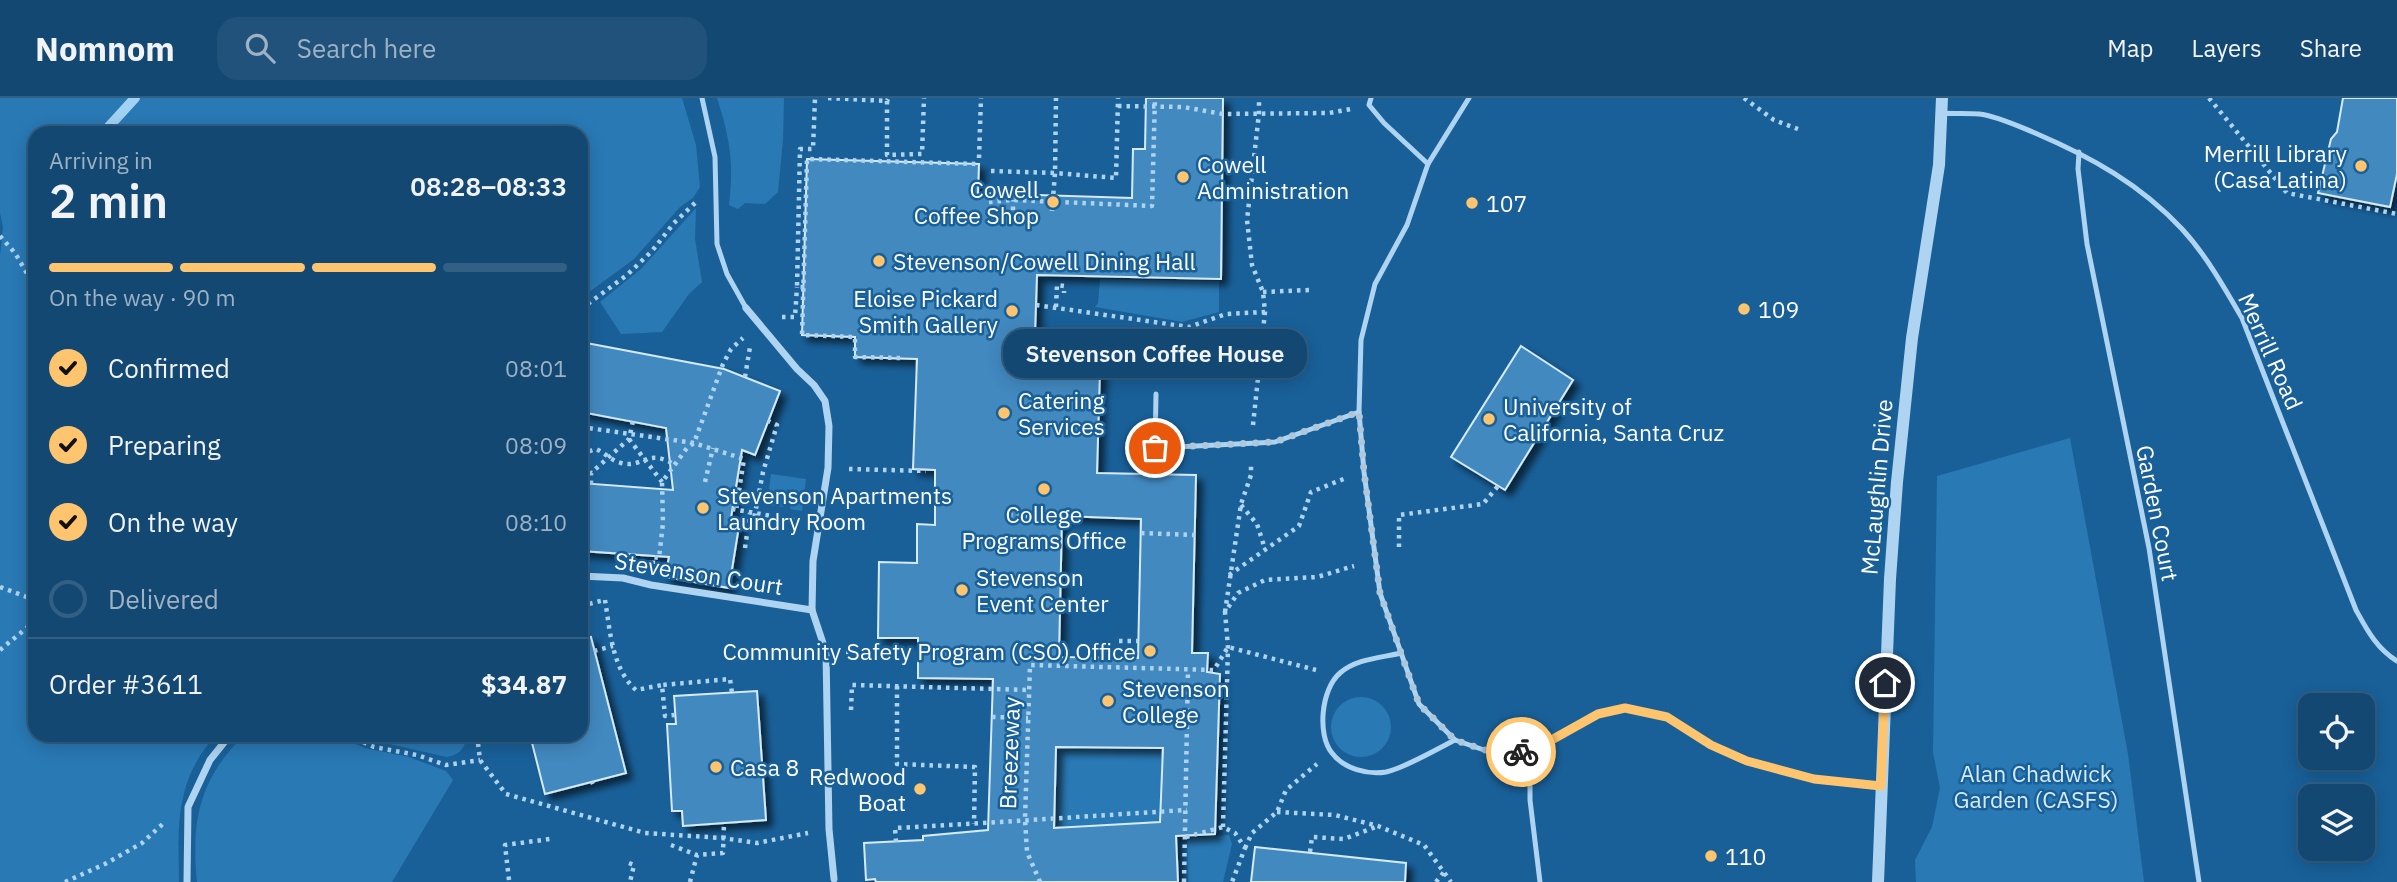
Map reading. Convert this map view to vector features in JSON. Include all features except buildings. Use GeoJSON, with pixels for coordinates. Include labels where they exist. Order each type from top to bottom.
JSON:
{"type":"FeatureCollection","features":[{"type":"Feature","properties":{"kind":"street","name":"McLaughlin Drive"},"geometry":{"type":"LineString","coordinates":[[1878,882],[1889,579],[1904,401],[1939,165],[1942,98]]}},
{"type":"Feature","properties":{"kind":"street"},"geometry":{"type":"LineString","coordinates":[[746,308],[797,369],[814,385],[825,401],[829,426],[828,468],[813,561],[812,610],[826,652],[829,829],[834,880]]}},
{"type":"Feature","properties":{"kind":"street","name":"Stevenson Court"},"geometry":{"type":"LineString","coordinates":[[588,576],[623,578],[651,585],[812,610]]}},
{"type":"Feature","properties":{"kind":"street"},"geometry":{"type":"LineString","coordinates":[[187,882],[188,807],[210,760],[224,742]]}},
{"type":"Feature","properties":{"kind":"lane"},"geometry":{"type":"LineString","coordinates":[[702,98],[715,157],[717,244],[727,274],[746,308]]}},
{"type":"Feature","properties":{"kind":"lane"},"geometry":{"type":"LineString","coordinates":[[1371,98],[1369,105],[1384,123],[1428,164]]}},
{"type":"Feature","properties":{"kind":"lane"},"geometry":{"type":"LineString","coordinates":[[1469,98],[1428,164],[1407,225],[1375,284],[1361,340],[1359,412],[1380,593],[1419,704],[1455,740],[1484,750],[1530,752],[1598,714],[1625,708],[1667,717],[1711,745],[1747,761],[1814,779],[1881,786]]}},
{"type":"Feature","properties":{"kind":"lane","name":"Merrill Road"},"geometry":{"type":"LineString","coordinates":[[1942,113],[1982,114],[2024,128],[2079,152],[2117,174],[2152,200],[2183,230],[2242,318],[2356,610],[2372,638],[2387,655],[2397,661]]}},
{"type":"Feature","properties":{"kind":"lane","name":"Garden Court"},"geometry":{"type":"LineString","coordinates":[[2079,152],[2078,169],[2087,244],[2149,548],[2199,882]]}},
{"type":"Feature","properties":{"kind":"lane"},"geometry":{"type":"LineString","coordinates":[[1156,394],[1155,448],[1275,442],[1359,412]]}},
{"type":"Feature","properties":{"kind":"lane"},"geometry":{"type":"LineString","coordinates":[[1401,653],[1356,663],[1337,675],[1325,697],[1322,723],[1331,752],[1344,764],[1364,772],[1387,772],[1455,740]]}},
{"type":"Feature","properties":{"kind":"lane"},"geometry":{"type":"LineString","coordinates":[[1530,752],[1530,800],[1540,882]]}},
{"type":"Feature","properties":{"kind":"path"},"geometry":{"type":"LineString","coordinates":[[772,316],[795,317],[800,149],[813,149],[815,98]]}},
{"type":"Feature","properties":{"kind":"path"},"geometry":{"type":"LineString","coordinates":[[828,98],[888,99],[887,155],[922,154],[924,98]]}},
{"type":"Feature","properties":{"kind":"path"},"geometry":{"type":"LineString","coordinates":[[901,358],[855,357],[855,337],[802,335],[807,159],[979,161],[981,98]]}},
{"type":"Feature","properties":{"kind":"path"},"geometry":{"type":"LineString","coordinates":[[1052,211],[1056,98]]}},
{"type":"Feature","properties":{"kind":"path"},"geometry":{"type":"LineString","coordinates":[[990,172],[1116,178],[1118,98]]}},
{"type":"Feature","properties":{"kind":"path"},"geometry":{"type":"LineString","coordinates":[[989,202],[1013,200],[1152,206],[1155,98]]}},
{"type":"Feature","properties":{"kind":"path"},"geometry":{"type":"LineString","coordinates":[[1251,443],[1265,312],[1263,292],[1252,265],[1247,220],[1259,98]]}},
{"type":"Feature","properties":{"kind":"path"},"geometry":{"type":"LineString","coordinates":[[1744,98],[1774,120],[1798,129]]}},
{"type":"Feature","properties":{"kind":"path"},"geometry":{"type":"LineString","coordinates":[[2209,98],[2287,194],[2397,214]]}},
{"type":"Feature","properties":{"kind":"path"},"geometry":{"type":"LineString","coordinates":[[1118,106],[1183,107],[1223,114],[1329,113]]}},
{"type":"Feature","properties":{"kind":"path"},"geometry":{"type":"LineString","coordinates":[[588,304],[627,275],[652,251],[686,209],[716,188]]}},
{"type":"Feature","properties":{"kind":"path"},"geometry":{"type":"LineString","coordinates":[[1013,200],[1013,210]]}},
{"type":"Feature","properties":{"kind":"path"},"geometry":{"type":"LineString","coordinates":[[0,236],[15,253],[28,275]]}},
{"type":"Feature","properties":{"kind":"path"},"geometry":{"type":"LineString","coordinates":[[1056,307],[1057,285],[1064,286],[1064,293]]}},
{"type":"Feature","properties":{"kind":"path"},"geometry":{"type":"LineString","coordinates":[[797,287],[804,287]]}},
{"type":"Feature","properties":{"kind":"path"},"geometry":{"type":"LineString","coordinates":[[1263,292],[1309,290]]}},
{"type":"Feature","properties":{"kind":"path"},"geometry":{"type":"LineString","coordinates":[[1036,305],[1189,327],[1226,314],[1265,312]]}},
{"type":"Feature","properties":{"kind":"path"},"geometry":{"type":"LineString","coordinates":[[745,377],[751,339]]}},
{"type":"Feature","properties":{"kind":"path"},"geometry":{"type":"LineString","coordinates":[[653,564],[653,557],[659,558],[663,523],[662,482],[687,447],[694,443],[731,349]]}},
{"type":"Feature","properties":{"kind":"path"},"geometry":{"type":"LineString","coordinates":[[591,473],[630,437],[633,421]]}},
{"type":"Feature","properties":{"kind":"path"},"geometry":{"type":"LineString","coordinates":[[745,548],[762,472],[777,425],[768,421]]}},
{"type":"Feature","properties":{"kind":"path"},"geometry":{"type":"LineString","coordinates":[[588,428],[630,437],[694,443],[744,459],[734,509],[818,524]]}},
{"type":"Feature","properties":{"kind":"path"},"geometry":{"type":"LineString","coordinates":[[630,437],[662,482]]}},
{"type":"Feature","properties":{"kind":"path"},"geometry":{"type":"LineString","coordinates":[[588,453],[596,449],[618,463],[628,464],[661,457],[674,465]]}},
{"type":"Feature","properties":{"kind":"path"},"geometry":{"type":"LineString","coordinates":[[705,482],[713,449]]}},
{"type":"Feature","properties":{"kind":"path"},"geometry":{"type":"LineString","coordinates":[[588,468],[591,484]]}},
{"type":"Feature","properties":{"kind":"path"},"geometry":{"type":"LineString","coordinates":[[828,468],[926,471]]}},
{"type":"Feature","properties":{"kind":"path"},"geometry":{"type":"LineString","coordinates":[[1229,575],[1299,526],[1311,492],[1364,472]]}},
{"type":"Feature","properties":{"kind":"path"},"geometry":{"type":"LineString","coordinates":[[1223,827],[1228,648],[1225,612],[1241,504],[1251,475]]}},
{"type":"Feature","properties":{"kind":"path"},"geometry":{"type":"LineString","coordinates":[[1399,547],[1399,515],[1483,504],[1498,486]]}},
{"type":"Feature","properties":{"kind":"path"},"geometry":{"type":"LineString","coordinates":[[1241,504],[1257,524],[1265,549]]}},
{"type":"Feature","properties":{"kind":"path"},"geometry":{"type":"LineString","coordinates":[[738,527],[752,529],[752,513]]}},
{"type":"Feature","properties":{"kind":"path"},"geometry":{"type":"LineString","coordinates":[[1009,515],[1043,516]]}},
{"type":"Feature","properties":{"kind":"path"},"geometry":{"type":"LineString","coordinates":[[1141,533],[1195,535]]}},
{"type":"Feature","properties":{"kind":"path"},"geometry":{"type":"LineString","coordinates":[[1225,612],[1238,593],[1265,580],[1317,577],[1354,566]]}},
{"type":"Feature","properties":{"kind":"path"},"geometry":{"type":"LineString","coordinates":[[0,587],[28,597]]}},
{"type":"Feature","properties":{"kind":"path"},"geometry":{"type":"LineString","coordinates":[[588,604],[605,600],[613,646],[625,680],[636,690],[730,679],[732,692]]}},
{"type":"Feature","properties":{"kind":"path"},"geometry":{"type":"LineString","coordinates":[[0,650],[28,627]]}},
{"type":"Feature","properties":{"kind":"path"},"geometry":{"type":"LineString","coordinates":[[1119,641],[1138,641]]}},
{"type":"Feature","properties":{"kind":"path"},"geometry":{"type":"LineString","coordinates":[[594,651],[613,646]]}},
{"type":"Feature","properties":{"kind":"path"},"geometry":{"type":"LineString","coordinates":[[1228,648],[1297,666]]}},
{"type":"Feature","properties":{"kind":"path","name":"Breezeway"},"geometry":{"type":"LineString","coordinates":[[1040,882],[1027,852],[1025,819],[1030,665],[1214,670],[1228,648]]}},
{"type":"Feature","properties":{"kind":"path"},"geometry":{"type":"LineString","coordinates":[[852,652],[866,652]]}},
{"type":"Feature","properties":{"kind":"path"},"geometry":{"type":"LineString","coordinates":[[1184,882],[1188,670]]}},
{"type":"Feature","properties":{"kind":"path"},"geometry":{"type":"LineString","coordinates":[[662,685],[665,716],[675,715]]}},
{"type":"Feature","properties":{"kind":"path"},"geometry":{"type":"LineString","coordinates":[[851,723],[852,685],[1029,690]]}},
{"type":"Feature","properties":{"kind":"path"},"geometry":{"type":"LineString","coordinates":[[897,686],[897,764],[975,767],[974,824]]}},
{"type":"Feature","properties":{"kind":"path"},"geometry":{"type":"LineString","coordinates":[[992,717],[1028,718]]}},
{"type":"Feature","properties":{"kind":"path"},"geometry":{"type":"LineString","coordinates":[[363,742],[446,765],[480,760]]}},
{"type":"Feature","properties":{"kind":"path"},"geometry":{"type":"LineString","coordinates":[[478,742],[480,760],[506,794],[645,833],[757,843],[829,829]]}},
{"type":"Feature","properties":{"kind":"path"},"geometry":{"type":"LineString","coordinates":[[1232,882],[1252,833],[1278,812],[1286,790],[1331,752]]}},
{"type":"Feature","properties":{"kind":"path"},"geometry":{"type":"LineString","coordinates":[[65,882],[142,843],[162,823],[188,807]]}},
{"type":"Feature","properties":{"kind":"path"},"geometry":{"type":"LineString","coordinates":[[896,842],[895,828],[1187,810]]}},
{"type":"Feature","properties":{"kind":"path"},"geometry":{"type":"LineString","coordinates":[[1278,812],[1335,815],[1378,826],[1424,845],[1451,882]]}},
{"type":"Feature","properties":{"kind":"path"},"geometry":{"type":"LineString","coordinates":[[671,845],[698,855],[723,853],[724,823]]}},
{"type":"Feature","properties":{"kind":"path"},"geometry":{"type":"LineString","coordinates":[[1310,852],[1312,838],[1344,839],[1378,826]]}},
{"type":"Feature","properties":{"kind":"path"},"geometry":{"type":"LineString","coordinates":[[1186,837],[1223,827],[1236,833],[1245,848]]}},
{"type":"Feature","properties":{"kind":"path"},"geometry":{"type":"LineString","coordinates":[[509,880],[505,845],[550,839]]}},
{"type":"Feature","properties":{"kind":"path"},"geometry":{"type":"LineString","coordinates":[[690,882],[698,855]]}},
{"type":"Feature","properties":{"kind":"path"},"geometry":{"type":"LineString","coordinates":[[629,863],[635,865],[630,882]]}},
{"type":"Feature","properties":{"kind":"path"},"geometry":{"type":"LineString","coordinates":[[1436,882],[1444,872]]}},
{"type":"Feature","properties":{"kind":"green space"},"geometry":{"type":"Polygon","coordinates":[[[0,98],[682,98],[696,145],[700,187],[693,198],[680,207],[634,259],[588,293],[588,126],[28,126],[28,742],[211,742],[193,769],[186,786],[179,822],[179,882],[0,882],[0,256],[3,227],[0,213],[0,98]]]}},
{"type":"Feature","properties":{"kind":"green space"},"geometry":{"type":"Polygon","coordinates":[[[717,98],[784,98],[778,192],[765,204],[745,203],[738,209],[729,205],[730,151],[717,98]]]}},
{"type":"Feature","properties":{"kind":"green space"},"geometry":{"type":"Polygon","coordinates":[[[696,208],[695,239],[702,282],[689,294],[662,332],[621,334],[600,302],[641,269],[696,208]]]}},
{"type":"Feature","properties":{"kind":"green space"},"geometry":{"type":"Polygon","coordinates":[[[1100,279],[1219,281],[1219,312],[1182,322],[1095,307],[1098,303],[1100,279]]]}},
{"type":"Feature","properties":{"kind":"green space","name":"Alan Chadwick Garden (CASFS)"},"geometry":{"type":"Polygon","coordinates":[[[2070,438],[2128,754],[2144,882],[1916,882],[1915,860],[1932,827],[1940,788],[1933,752],[1937,476],[2070,438]]]}},
{"type":"Feature","properties":{"kind":"green space"},"geometry":{"type":"Polygon","coordinates":[[[771,474],[806,479],[802,511],[790,509],[793,491],[787,489],[784,507],[767,505],[771,474]]]}},
{"type":"Feature","properties":{"kind":"green space"},"geometry":{"type":"Polygon","coordinates":[[[1361,697],[1382,706],[1391,727],[1382,748],[1361,757],[1340,748],[1331,727],[1340,706],[1361,697]]]}},
{"type":"Feature","properties":{"kind":"green space"},"geometry":{"type":"Polygon","coordinates":[[[238,742],[350,742],[365,748],[409,757],[446,771],[453,780],[392,882],[197,882],[195,840],[201,802],[217,768],[238,742]]]}},
{"type":"Feature","properties":{"kind":"green space"},"geometry":{"type":"Polygon","coordinates":[[[380,742],[466,742],[461,750],[447,757],[380,742]]]}},
{"type":"Feature","properties":{"kind":"green space"},"geometry":{"type":"Polygon","coordinates":[[[1056,747],[1163,748],[1160,822],[1054,828],[1056,747]]]}},
{"type":"Feature","properties":{"kind":"green space"},"geometry":{"type":"Polygon","coordinates":[[[1229,835],[1232,844],[1223,882],[1188,882],[1187,838],[1229,835]]]}},
{"type":"Feature","properties":{"kind":"waterway"},"geometry":{"type":"LineString","coordinates":[[109,126],[135,98]]}},
{"type":"Feature","properties":{"kind":"way so far"},"geometry":{"type":"LineString","coordinates":[[1155,448],[1275,442],[1359,412],[1380,593],[1419,704],[1455,740],[1484,750],[1521,752]]}},
{"type":"Feature","properties":{"kind":"place","name":"Merrill Library (Casa Latina)"},"geometry":{"type":"Point","coordinates":[2361,166]}},
{"type":"Feature","properties":{"kind":"place","name":"Cowell Administration"},"geometry":{"type":"Point","coordinates":[1183,177]}},
{"type":"Feature","properties":{"kind":"place","name":"Cowell Coffee Shop"},"geometry":{"type":"Point","coordinates":[1053,202]}},
{"type":"Feature","properties":{"kind":"place","name":"107"},"geometry":{"type":"Point","coordinates":[1472,203]}},
{"type":"Feature","properties":{"kind":"place","name":"Stevenson/Cowell Dining Hall"},"geometry":{"type":"Point","coordinates":[879,261]}},
{"type":"Feature","properties":{"kind":"place","name":"109"},"geometry":{"type":"Point","coordinates":[1744,309]}},
{"type":"Feature","properties":{"kind":"place","name":"Eloise Pickard Smith Gallery"},"geometry":{"type":"Point","coordinates":[1012,311]}},
{"type":"Feature","properties":{"kind":"place","name":"Catering Services"},"geometry":{"type":"Point","coordinates":[1004,413]}},
{"type":"Feature","properties":{"kind":"place","name":"University of California, Santa Cruz"},"geometry":{"type":"Point","coordinates":[1489,419]}},
{"type":"Feature","properties":{"kind":"place","name":"Stevenson Coffee House"},"geometry":{"type":"Point","coordinates":[1155,448]}},
{"type":"Feature","properties":{"kind":"place","name":"College Programs Office"},"geometry":{"type":"Point","coordinates":[1044,489]}},
{"type":"Feature","properties":{"kind":"place","name":"Stevenson Apartments Laundry Room"},"geometry":{"type":"Point","coordinates":[703,508]}},
{"type":"Feature","properties":{"kind":"place","name":"Stevenson Event Center"},"geometry":{"type":"Point","coordinates":[962,590]}},
{"type":"Feature","properties":{"kind":"place","name":"Community Safety Program (CSO) Office"},"geometry":{"type":"Point","coordinates":[1150,651]}},
{"type":"Feature","properties":{"kind":"place","name":"Stevenson College"},"geometry":{"type":"Point","coordinates":[1108,701]}},
{"type":"Feature","properties":{"kind":"place","name":"Casa 8"},"geometry":{"type":"Point","coordinates":[716,767]}},
{"type":"Feature","properties":{"kind":"place","name":"Redwood Boat"},"geometry":{"type":"Point","coordinates":[920,789]}},
{"type":"Feature","properties":{"kind":"place","name":"110"},"geometry":{"type":"Point","coordinates":[1711,856]}},
{"type":"Feature","properties":{"kind":"route"},"geometry":{"type":"LineString","coordinates":[[1521,752],[1530,752],[1598,714],[1625,708],[1667,717],[1711,745],[1747,761],[1814,779],[1881,786],[1885,683]]}}]}
